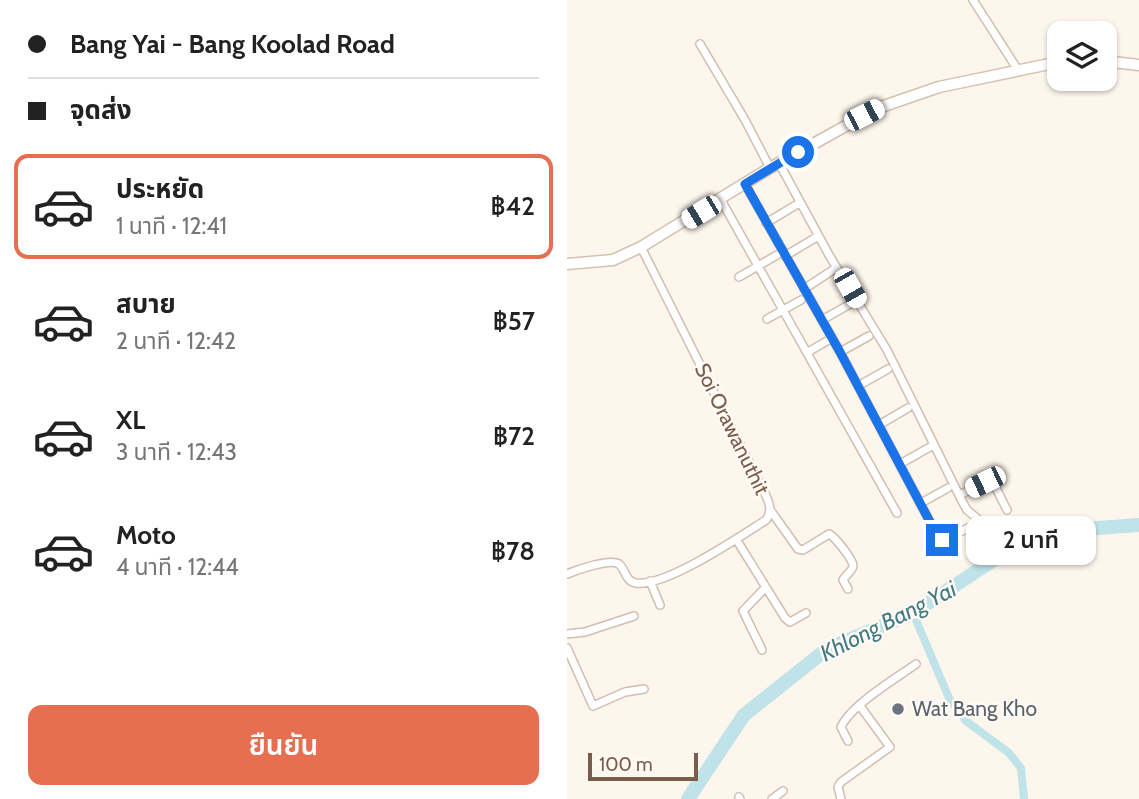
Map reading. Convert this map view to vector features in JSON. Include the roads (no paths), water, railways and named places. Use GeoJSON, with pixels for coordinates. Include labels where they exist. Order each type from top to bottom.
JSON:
{"type":"FeatureCollection","features":[{"type":"Feature","properties":{"kind":"street"},"geometry":{"type":"LineString","coordinates":[[973,0],[1018,70]]}},
{"type":"Feature","properties":{"kind":"street"},"geometry":{"type":"LineString","coordinates":[[700,44],[887,350],[967,510],[984,524]]}},
{"type":"Feature","properties":{"kind":"street"},"geometry":{"type":"LineString","coordinates":[[1117,62],[1139,65]]}},
{"type":"Feature","properties":{"kind":"street"},"geometry":{"type":"LineString","coordinates":[[567,264],[601,262],[641,247],[775,165],[878,108],[939,87],[1047,64]]}},
{"type":"Feature","properties":{"kind":"street"},"geometry":{"type":"LineString","coordinates":[[745,184],[781,256],[804,289],[840,352],[940,540],[968,528]]}},
{"type":"Feature","properties":{"kind":"street"},"geometry":{"type":"LineString","coordinates":[[721,200],[897,513]]}},
{"type":"Feature","properties":{"kind":"street"},"geometry":{"type":"LineString","coordinates":[[766,223],[796,205]]}},
{"type":"Feature","properties":{"kind":"street"},"geometry":{"type":"LineString","coordinates":[[739,277],[815,238]]}},
{"type":"Feature","properties":{"kind":"street","name":"Soi Orawanuthit"},"geometry":{"type":"LineString","coordinates":[[641,247],[771,511],[765,520],[698,561],[650,581]]}},
{"type":"Feature","properties":{"kind":"street"},"geometry":{"type":"LineString","coordinates":[[804,289],[834,270]]}},
{"type":"Feature","properties":{"kind":"street"},"geometry":{"type":"LineString","coordinates":[[767,318],[801,300]]}},
{"type":"Feature","properties":{"kind":"street"},"geometry":{"type":"LineString","coordinates":[[822,320],[852,303]]}},
{"type":"Feature","properties":{"kind":"street"},"geometry":{"type":"LineString","coordinates":[[840,352],[869,336]]}},
{"type":"Feature","properties":{"kind":"street"},"geometry":{"type":"LineString","coordinates":[[808,352],[827,341]]}},
{"type":"Feature","properties":{"kind":"street"},"geometry":{"type":"LineString","coordinates":[[858,386],[888,369]]}},
{"type":"Feature","properties":{"kind":"street"},"geometry":{"type":"LineString","coordinates":[[879,425],[908,408]]}},
{"type":"Feature","properties":{"kind":"street"},"geometry":{"type":"LineString","coordinates":[[900,464],[930,447]]}},
{"type":"Feature","properties":{"kind":"street"},"geometry":{"type":"LineString","coordinates":[[959,495],[989,482],[996,488],[1007,510]]}},
{"type":"Feature","properties":{"kind":"street"},"geometry":{"type":"LineString","coordinates":[[921,503],[947,488]]}},
{"type":"Feature","properties":{"kind":"street"},"geometry":{"type":"LineString","coordinates":[[771,511],[798,549],[803,550],[829,534],[835,538],[853,563],[852,569],[843,580],[848,589]]}},
{"type":"Feature","properties":{"kind":"street"},"geometry":{"type":"LineString","coordinates":[[736,539],[788,621],[806,613]]}},
{"type":"Feature","properties":{"kind":"street"},"geometry":{"type":"LineString","coordinates":[[567,574],[611,562],[619,565],[633,582],[650,581],[660,605]]}},
{"type":"Feature","properties":{"kind":"street"},"geometry":{"type":"LineString","coordinates":[[762,650],[743,611],[765,588]]}},
{"type":"Feature","properties":{"kind":"street"},"geometry":{"type":"LineString","coordinates":[[567,634],[585,632],[633,616]]}},
{"type":"Feature","properties":{"kind":"street"},"geometry":{"type":"LineString","coordinates":[[567,648],[593,706],[625,692],[644,689]]}},
{"type":"Feature","properties":{"kind":"street"},"geometry":{"type":"LineString","coordinates":[[848,741],[842,731],[842,724],[860,706],[916,664]]}},
{"type":"Feature","properties":{"kind":"street"},"geometry":{"type":"LineString","coordinates":[[841,799],[838,787],[841,782],[890,747],[860,706]]}},
{"type":"Feature","properties":{"kind":"street"},"geometry":{"type":"LineString","coordinates":[[772,799],[783,791]]}},
{"type":"Feature","properties":{"kind":"waterway","name":"Khlong Bang Yai"},"geometry":{"type":"LineString","coordinates":[[688,799],[744,715],[827,649],[913,613],[992,561],[1044,532],[1139,525]]}},
{"type":"Feature","properties":{"kind":"waterway"},"geometry":{"type":"LineString","coordinates":[[913,613],[949,698],[966,721],[1009,753],[1021,768],[1024,799]]}},
{"type":"Feature","properties":{"kind":"place","name":"Wat Bang Kho"},"geometry":{"type":"Point","coordinates":[898,709]}}]}
